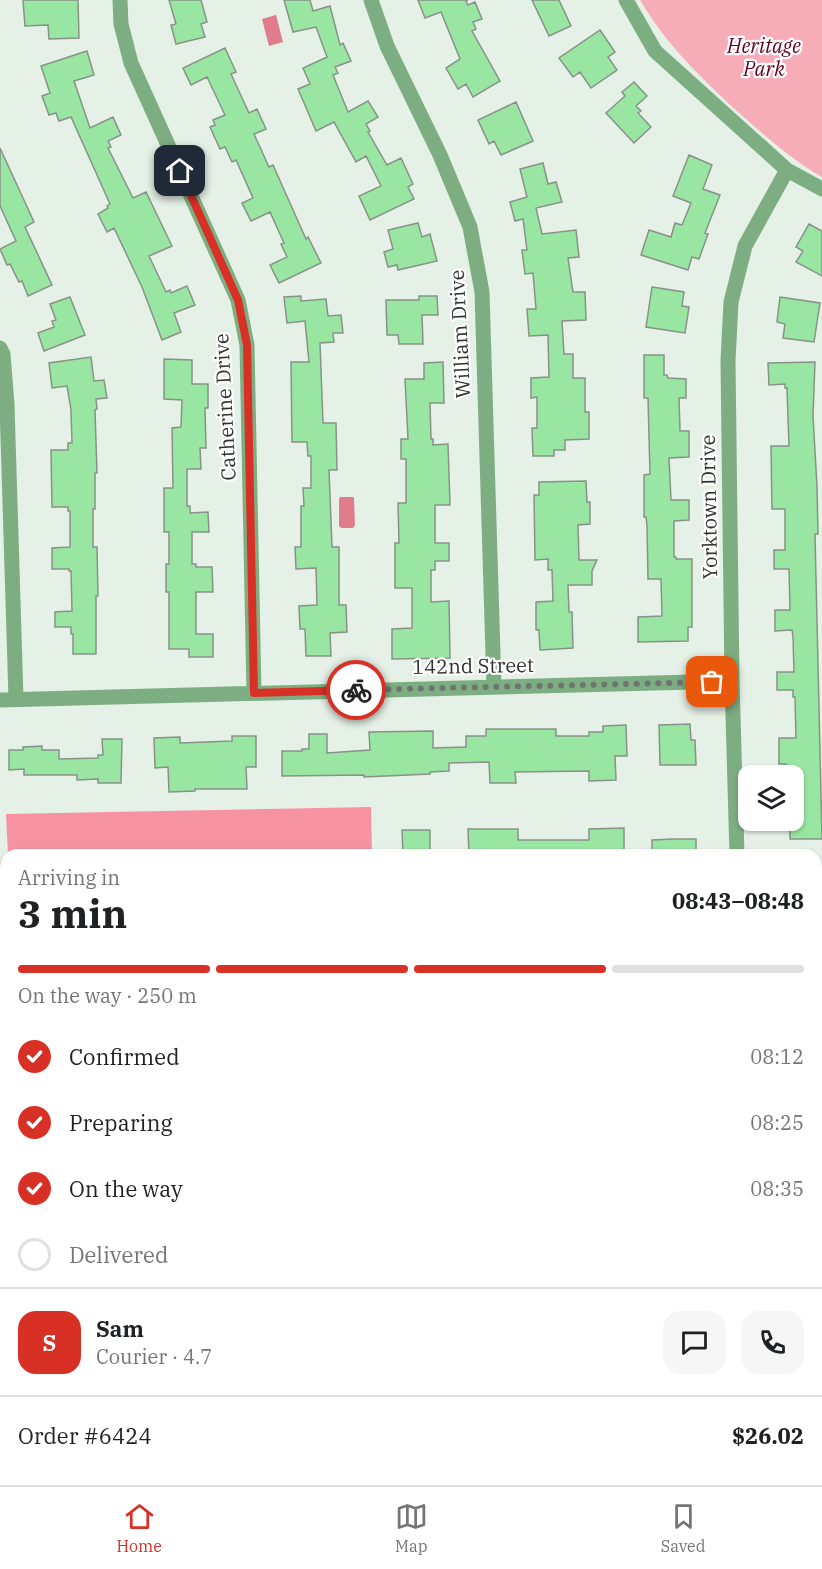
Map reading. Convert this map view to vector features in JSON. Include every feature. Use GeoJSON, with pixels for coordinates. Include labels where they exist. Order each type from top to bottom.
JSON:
{"type":"FeatureCollection","features":[{"type":"Feature","properties":{"kind":"street","name":"Catherine Drive"},"geometry":{"type":"LineString","coordinates":[[120,0],[121,24],[131,63],[238,300],[247,345],[254,693]]}},
{"type":"Feature","properties":{"kind":"street","name":"William Drive"},"geometry":{"type":"LineString","coordinates":[[371,0],[387,46],[440,155],[465,217],[478,264],[482,292],[494,687]]}},
{"type":"Feature","properties":{"kind":"street"},"geometry":{"type":"LineString","coordinates":[[626,0],[655,51],[787,170],[822,189]]}},
{"type":"Feature","properties":{"kind":"street","name":"Yorktown Drive"},"geometry":{"type":"LineString","coordinates":[[737,849],[728,361],[730,302],[745,246],[787,170]]}},
{"type":"Feature","properties":{"kind":"street"},"geometry":{"type":"LineString","coordinates":[[0,348],[3,354],[7,405],[5,454],[16,699]]}},
{"type":"Feature","properties":{"kind":"street","name":"142nd Street"},"geometry":{"type":"LineString","coordinates":[[0,700],[732,681]]}},
{"type":"Feature","properties":{"kind":"green space","name":"Heritage Park"},"geometry":{"type":"Polygon","coordinates":[[[640,0],[822,0],[822,177],[778,146],[710,86],[672,45],[640,0]]]}},
{"type":"Feature","properties":{"kind":"shaded area"},"geometry":{"type":"Polygon","coordinates":[[[276,15],[283,42],[269,46],[262,19],[276,15]]]}},
{"type":"Feature","properties":{"kind":"shaded area"},"geometry":{"type":"Polygon","coordinates":[[[340,497],[354,498],[355,525],[353,528],[339,526],[340,497]]]}},
{"type":"Feature","properties":{"kind":"shaded area"},"geometry":{"type":"Polygon","coordinates":[[[371,807],[372,849],[8,849],[6,814],[371,807]]]}},
{"type":"Feature","properties":{"kind":"building"},"geometry":{"type":"Polygon","coordinates":[[[23,0],[78,0],[79,38],[49,39],[48,25],[25,26],[23,0]]]}},
{"type":"Feature","properties":{"kind":"building"},"geometry":{"type":"Polygon","coordinates":[[[169,0],[201,0],[207,22],[201,24],[205,37],[176,44],[171,25],[176,24],[169,0]]]}},
{"type":"Feature","properties":{"kind":"building"},"geometry":{"type":"Polygon","coordinates":[[[284,0],[310,0],[313,11],[330,6],[340,45],[343,43],[351,61],[335,67],[338,73],[333,75],[348,112],[368,101],[378,117],[366,124],[370,131],[368,132],[387,165],[401,158],[413,184],[408,187],[414,199],[370,220],[359,196],[381,186],[366,156],[356,162],[334,122],[316,131],[298,89],[310,84],[303,68],[327,57],[316,27],[293,32],[284,0]]]}},
{"type":"Feature","properties":{"kind":"building"},"geometry":{"type":"Polygon","coordinates":[[[418,0],[468,0],[466,1],[468,5],[475,2],[482,19],[473,22],[476,29],[472,31],[500,81],[473,97],[466,84],[458,89],[446,68],[460,59],[441,12],[425,18],[418,0]]]}},
{"type":"Feature","properties":{"kind":"building"},"geometry":{"type":"Polygon","coordinates":[[[532,0],[559,0],[571,26],[549,36],[532,0]]]}},
{"type":"Feature","properties":{"kind":"building"},"geometry":{"type":"Polygon","coordinates":[[[600,30],[615,52],[608,57],[617,70],[591,88],[580,72],[573,77],[559,58],[600,30]]]}},
{"type":"Feature","properties":{"kind":"building"},"geometry":{"type":"Polygon","coordinates":[[[225,48],[236,72],[231,74],[249,113],[257,109],[266,129],[254,134],[269,167],[273,165],[306,239],[308,237],[321,263],[279,283],[270,265],[287,257],[281,244],[284,243],[270,212],[251,221],[242,203],[253,198],[236,160],[232,162],[225,147],[220,149],[210,127],[215,125],[213,120],[225,115],[207,77],[191,85],[183,68],[225,48]]]}},
{"type":"Feature","properties":{"kind":"building"},"geometry":{"type":"Polygon","coordinates":[[[87,51],[94,75],[74,81],[90,128],[113,117],[121,135],[108,141],[111,147],[108,148],[133,198],[146,192],[172,246],[149,256],[166,292],[170,290],[171,293],[187,286],[195,305],[174,313],[181,332],[162,340],[142,287],[114,228],[107,232],[98,214],[110,204],[71,117],[59,121],[56,113],[49,115],[42,96],[50,93],[41,66],[87,51]]]}},
{"type":"Feature","properties":{"kind":"building"},"geometry":{"type":"Polygon","coordinates":[[[634,82],[647,96],[636,106],[641,111],[638,113],[651,127],[634,143],[606,113],[625,96],[622,92],[634,82]]]}},
{"type":"Feature","properties":{"kind":"building"},"geometry":{"type":"Polygon","coordinates":[[[516,102],[533,141],[501,155],[494,141],[489,144],[478,120],[516,102]]]}},
{"type":"Feature","properties":{"kind":"building"},"geometry":{"type":"Polygon","coordinates":[[[0,148],[34,222],[25,227],[52,285],[28,296],[22,281],[19,282],[10,264],[7,265],[0,249],[16,241],[0,206],[0,148]]]}},
{"type":"Feature","properties":{"kind":"building"},"geometry":{"type":"Polygon","coordinates":[[[689,155],[712,165],[703,189],[720,195],[705,233],[708,234],[699,259],[692,257],[688,270],[641,255],[649,230],[671,237],[675,223],[682,225],[691,203],[673,196],[689,155]]]}},
{"type":"Feature","properties":{"kind":"building"},"geometry":{"type":"Polygon","coordinates":[[[543,163],[548,184],[556,182],[562,202],[536,208],[542,234],[576,230],[579,257],[568,258],[573,292],[585,292],[586,320],[562,321],[564,354],[573,354],[573,378],[585,378],[585,412],[589,412],[589,439],[565,440],[565,450],[554,450],[554,456],[533,456],[532,428],[537,428],[537,397],[531,398],[531,378],[549,377],[548,335],[529,336],[527,309],[536,309],[533,273],[525,274],[522,250],[527,250],[523,219],[515,221],[510,202],[527,197],[520,169],[543,163]]]}},
{"type":"Feature","properties":{"kind":"building"},"geometry":{"type":"Polygon","coordinates":[[[418,223],[422,237],[430,234],[437,261],[398,270],[397,265],[388,267],[384,252],[393,249],[388,230],[418,223]]]}},
{"type":"Feature","properties":{"kind":"building"},"geometry":{"type":"Polygon","coordinates":[[[809,224],[822,231],[822,276],[796,262],[803,251],[796,247],[809,224]]]}},
{"type":"Feature","properties":{"kind":"building"},"geometry":{"type":"Polygon","coordinates":[[[652,287],[684,292],[682,306],[689,307],[685,333],[646,327],[652,287]]]}},
{"type":"Feature","properties":{"kind":"building"},"geometry":{"type":"Polygon","coordinates":[[[301,296],[301,301],[326,299],[328,316],[341,315],[343,333],[333,333],[334,342],[320,343],[323,423],[336,423],[337,470],[329,470],[332,547],[339,547],[339,605],[346,605],[347,632],[330,633],[331,656],[306,656],[305,629],[300,629],[299,606],[317,605],[316,568],[296,569],[295,547],[301,547],[303,488],[311,488],[311,456],[308,456],[307,442],[292,442],[291,362],[309,362],[305,321],[287,323],[284,297],[301,296]]]}},
{"type":"Feature","properties":{"kind":"building"},"geometry":{"type":"Polygon","coordinates":[[[419,296],[437,296],[438,315],[422,315],[423,344],[399,344],[398,335],[387,335],[386,300],[419,300],[419,296]]]}},
{"type":"Feature","properties":{"kind":"building"},"geometry":{"type":"Polygon","coordinates":[[[70,297],[85,335],[44,351],[38,333],[54,327],[52,321],[56,320],[50,304],[70,297]]]}},
{"type":"Feature","properties":{"kind":"building"},"geometry":{"type":"Polygon","coordinates":[[[780,297],[820,303],[814,342],[783,338],[785,324],[777,322],[780,297]]]}},
{"type":"Feature","properties":{"kind":"building"},"geometry":{"type":"Polygon","coordinates":[[[644,355],[664,355],[664,375],[668,378],[686,379],[686,398],[679,398],[680,431],[689,431],[689,457],[669,458],[671,500],[689,500],[689,520],[674,521],[674,557],[692,559],[692,627],[688,627],[688,641],[638,642],[638,617],[662,616],[661,579],[648,579],[644,475],[650,474],[648,398],[644,398],[644,355]]]}},
{"type":"Feature","properties":{"kind":"building"},"geometry":{"type":"Polygon","coordinates":[[[91,357],[94,381],[104,380],[107,398],[96,399],[97,409],[95,410],[97,473],[95,473],[95,509],[93,509],[93,547],[97,547],[96,654],[73,654],[71,627],[55,627],[55,612],[72,611],[71,571],[52,569],[52,548],[70,547],[70,511],[68,507],[52,507],[51,450],[68,450],[68,443],[72,443],[71,410],[67,386],[52,388],[49,363],[91,357]]]}},
{"type":"Feature","properties":{"kind":"building"},"geometry":{"type":"Polygon","coordinates":[[[164,359],[192,360],[192,384],[208,384],[208,408],[205,408],[206,448],[200,448],[201,469],[187,469],[187,506],[190,506],[190,513],[208,512],[209,532],[192,532],[192,564],[196,564],[196,567],[212,567],[213,592],[196,592],[196,634],[213,634],[213,657],[189,657],[189,649],[169,649],[169,592],[166,592],[166,564],[169,564],[169,532],[164,532],[164,488],[173,488],[172,428],[181,427],[182,400],[164,399],[164,359]]]}},
{"type":"Feature","properties":{"kind":"building"},"geometry":{"type":"Polygon","coordinates":[[[443,362],[444,403],[430,403],[431,439],[433,439],[433,445],[448,444],[450,505],[435,505],[435,543],[449,543],[449,561],[435,561],[435,570],[431,570],[431,602],[449,601],[450,658],[392,659],[392,629],[412,628],[412,588],[395,588],[395,543],[399,543],[398,503],[406,503],[406,459],[401,459],[401,439],[408,439],[405,379],[424,379],[424,363],[443,362]]]}},
{"type":"Feature","properties":{"kind":"building"},"geometry":{"type":"Polygon","coordinates":[[[815,362],[813,416],[817,486],[818,534],[815,534],[822,839],[790,839],[790,831],[804,831],[804,765],[779,764],[779,738],[796,738],[795,697],[793,697],[793,690],[777,690],[777,672],[794,672],[792,630],[775,631],[775,610],[790,610],[789,569],[774,569],[774,550],[785,550],[785,509],[772,509],[771,446],[789,446],[787,388],[785,384],[769,385],[768,363],[815,362]]]}},
{"type":"Feature","properties":{"kind":"building"},"geometry":{"type":"Polygon","coordinates":[[[586,481],[587,502],[590,502],[590,524],[578,525],[579,560],[597,560],[592,571],[592,585],[568,585],[569,612],[572,612],[573,648],[540,650],[539,630],[536,630],[536,602],[553,601],[552,570],[548,570],[548,559],[535,560],[534,495],[539,495],[539,482],[586,481]]]}},
{"type":"Feature","properties":{"kind":"building"},"geometry":{"type":"Polygon","coordinates":[[[690,724],[691,740],[695,740],[696,765],[660,765],[659,725],[690,724]]]}},
{"type":"Feature","properties":{"kind":"building"},"geometry":{"type":"Polygon","coordinates":[[[626,725],[627,756],[615,756],[616,780],[589,781],[589,771],[515,772],[516,783],[490,783],[489,762],[449,763],[449,771],[430,772],[430,774],[364,777],[364,775],[282,776],[282,751],[309,749],[309,734],[327,734],[327,753],[370,750],[369,732],[433,731],[433,748],[466,747],[466,736],[486,736],[486,729],[556,729],[556,736],[589,736],[589,732],[603,732],[603,726],[626,725]]]}},
{"type":"Feature","properties":{"kind":"building"},"geometry":{"type":"Polygon","coordinates":[[[232,736],[256,736],[256,767],[246,767],[247,789],[195,789],[195,791],[169,792],[168,767],[155,768],[154,738],[180,737],[180,743],[232,741],[232,736]]]}},
{"type":"Feature","properties":{"kind":"building"},"geometry":{"type":"Polygon","coordinates":[[[102,739],[122,739],[121,783],[98,783],[98,779],[77,780],[77,775],[24,775],[24,769],[9,770],[9,750],[42,746],[42,750],[59,750],[59,759],[98,758],[98,755],[103,755],[102,739]]]}},
{"type":"Feature","properties":{"kind":"building"},"geometry":{"type":"Polygon","coordinates":[[[624,828],[624,849],[469,849],[468,829],[518,829],[518,840],[589,840],[589,829],[624,828]]]}},
{"type":"Feature","properties":{"kind":"building"},"geometry":{"type":"Polygon","coordinates":[[[402,830],[430,830],[430,849],[403,849],[402,830]]]}},
{"type":"Feature","properties":{"kind":"building"},"geometry":{"type":"Polygon","coordinates":[[[696,839],[696,849],[652,849],[652,840],[696,839]]]}},
{"type":"Feature","properties":{"kind":"way so far"},"geometry":{"type":"LineString","coordinates":[[356,690],[712,682]]}},
{"type":"Feature","properties":{"kind":"route"},"geometry":{"type":"LineString","coordinates":[[180,171],[238,300],[247,345],[254,693],[356,690]]}}]}
